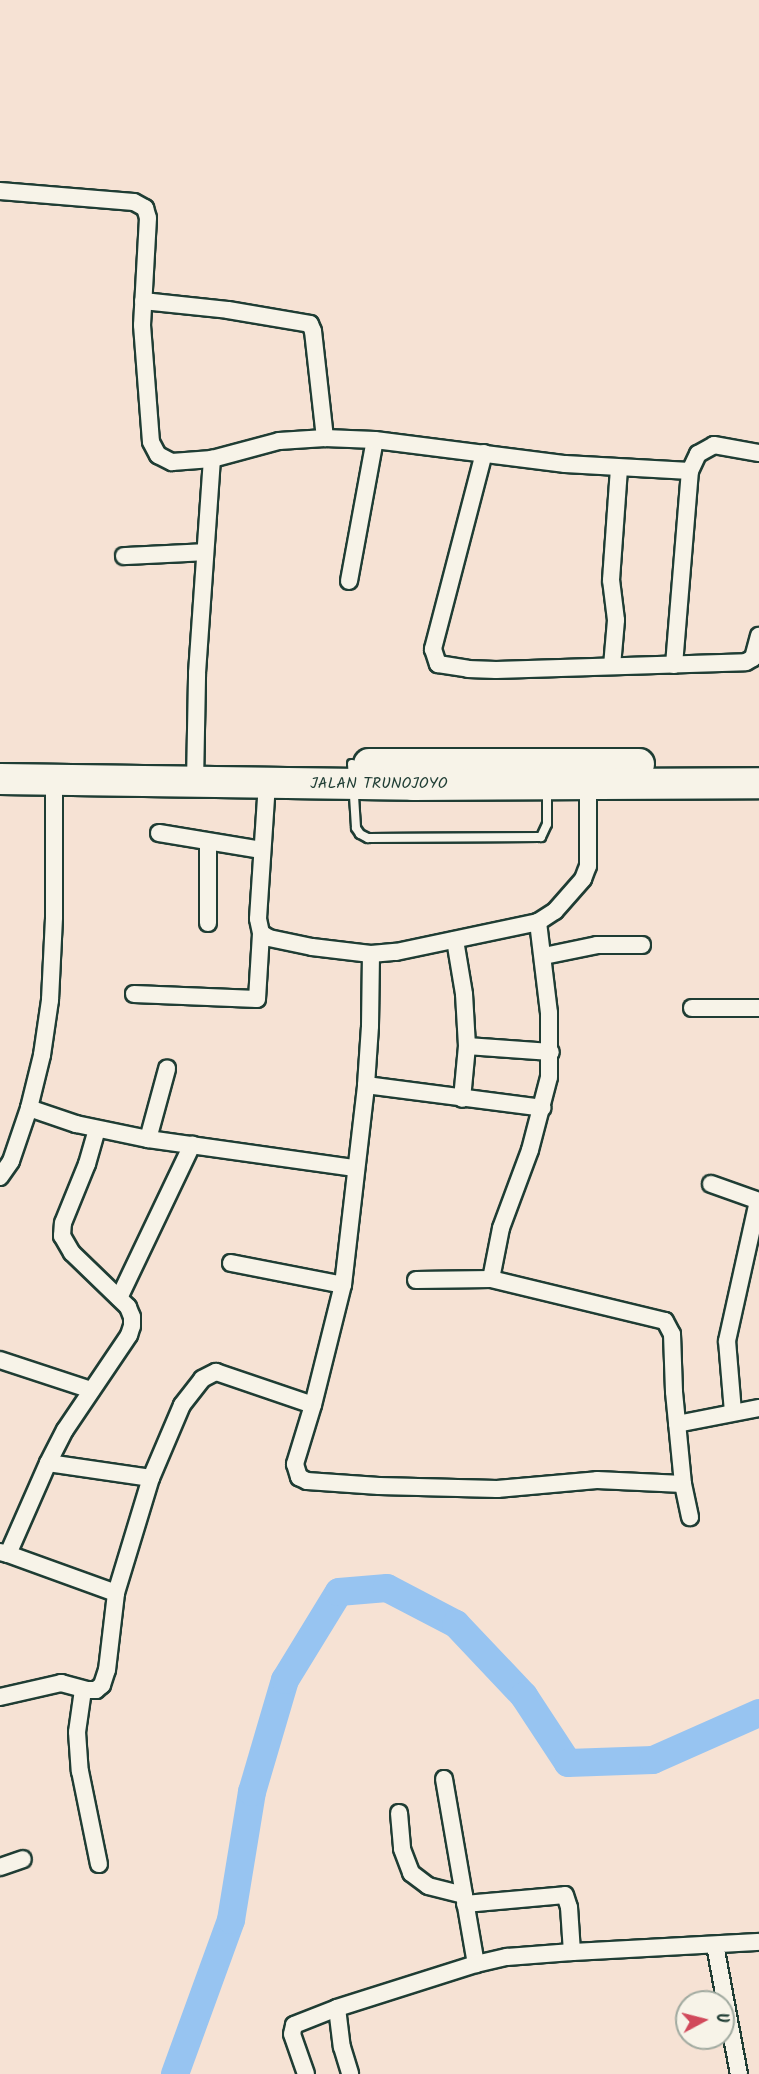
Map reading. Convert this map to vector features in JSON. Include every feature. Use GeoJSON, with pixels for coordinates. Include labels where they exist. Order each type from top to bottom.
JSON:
{"type":"FeatureCollection","features":[{"type":"Feature","properties":{"kind":"highway","name":"JALAN TRUNOJOYO"},"geometry":{"type":"LineString","coordinates":[[0,759],[194,772],[547,775],[759,762]]}},
{"type":"Feature","properties":{"kind":"highway","name":"JALAN TRUNOJOYO"},"geometry":{"type":"LineString","coordinates":[[0,778],[54,780],[194,772],[267,783],[352,774]]}},
{"type":"Feature","properties":{"kind":"highway","name":"JALAN TRUNOJOYO"},"geometry":{"type":"LineString","coordinates":[[547,775],[588,786],[759,783]]}},
{"type":"Feature","properties":{"kind":"street"},"geometry":{"type":"LineString","coordinates":[[0,191],[140,204],[148,218],[142,325],[149,436],[158,455],[172,462],[212,459],[279,441],[324,438],[375,440],[565,464],[690,471]]}},
{"type":"Feature","properties":{"kind":"street"},"geometry":{"type":"LineString","coordinates":[[143,301],[228,310],[310,324],[313,331],[324,438]]}},
{"type":"Feature","properties":{"kind":"street"},"geometry":{"type":"LineString","coordinates":[[349,581],[375,440]]}},
{"type":"Feature","properties":{"kind":"street"},"geometry":{"type":"LineString","coordinates":[[674,665],[690,471],[698,454],[714,445],[759,453]]}},
{"type":"Feature","properties":{"kind":"street"},"geometry":{"type":"LineString","coordinates":[[484,453],[443,605],[433,649],[436,663],[446,667],[487,670],[749,662],[753,658],[759,636]]}},
{"type":"Feature","properties":{"kind":"street"},"geometry":{"type":"LineString","coordinates":[[194,772],[197,673],[212,459]]}},
{"type":"Feature","properties":{"kind":"street"},"geometry":{"type":"LineString","coordinates":[[612,666],[616,614],[611,580],[619,468]]}},
{"type":"Feature","properties":{"kind":"street"},"geometry":{"type":"LineString","coordinates":[[124,556],[205,552]]}},
{"type":"Feature","properties":{"kind":"street"},"geometry":{"type":"LineString","coordinates":[[0,1177],[11,1161],[29,1108],[42,1055],[53,963],[54,780]]}},
{"type":"Feature","properties":{"kind":"street"},"geometry":{"type":"LineString","coordinates":[[134,994],[257,999],[261,933],[258,919],[267,783]]}},
{"type":"Feature","properties":{"kind":"street"},"geometry":{"type":"LineString","coordinates":[[261,933],[268,938],[312,947],[371,954],[455,940],[538,922],[555,911],[584,879],[588,866],[588,786]]}},
{"type":"Feature","properties":{"kind":"street"},"geometry":{"type":"LineString","coordinates":[[159,833],[262,850]]}},
{"type":"Feature","properties":{"kind":"street"},"geometry":{"type":"LineString","coordinates":[[208,842],[208,923]]}},
{"type":"Feature","properties":{"kind":"street"},"geometry":{"type":"LineString","coordinates":[[491,1279],[501,1228],[543,1108],[551,1052],[538,922]]}},
{"type":"Feature","properties":{"kind":"street"},"geometry":{"type":"LineString","coordinates":[[455,940],[464,994],[467,1046],[462,1099]]}},
{"type":"Feature","properties":{"kind":"street"},"geometry":{"type":"LineString","coordinates":[[543,956],[597,945],[642,945]]}},
{"type":"Feature","properties":{"kind":"street"},"geometry":{"type":"LineString","coordinates":[[371,954],[366,1085],[343,1285],[313,1405],[295,1464],[299,1477],[307,1481],[379,1486],[497,1489],[597,1480],[683,1484]]}},
{"type":"Feature","properties":{"kind":"street"},"geometry":{"type":"LineString","coordinates":[[692,1008],[759,1008]]}},
{"type":"Feature","properties":{"kind":"street"},"geometry":{"type":"LineString","coordinates":[[467,1046],[551,1052]]}},
{"type":"Feature","properties":{"kind":"street"},"geometry":{"type":"LineString","coordinates":[[148,1139],[167,1069]]}},
{"type":"Feature","properties":{"kind":"street"},"geometry":{"type":"LineString","coordinates":[[366,1085],[543,1108]]}},
{"type":"Feature","properties":{"kind":"street"},"geometry":{"type":"LineString","coordinates":[[29,1108],[97,1129],[148,1139],[355,1168]]}},
{"type":"Feature","properties":{"kind":"street"},"geometry":{"type":"LineString","coordinates":[[97,1129],[87,1164],[63,1223],[62,1236],[72,1253],[131,1311],[132,1326],[129,1335],[90,1390],[48,1463],[4,1553],[116,1593]]}},
{"type":"Feature","properties":{"kind":"street"},"geometry":{"type":"LineString","coordinates":[[119,1298],[192,1145]]}},
{"type":"Feature","properties":{"kind":"street"},"geometry":{"type":"LineString","coordinates":[[711,1184],[759,1201],[727,1341],[733,1413]]}},
{"type":"Feature","properties":{"kind":"street"},"geometry":{"type":"LineString","coordinates":[[231,1263],[343,1285]]}},
{"type":"Feature","properties":{"kind":"street"},"geometry":{"type":"LineString","coordinates":[[416,1280],[491,1279],[665,1321],[670,1328],[674,1347],[677,1424],[683,1484],[690,1517]]}},
{"type":"Feature","properties":{"kind":"street"},"geometry":{"type":"LineString","coordinates":[[0,1360],[90,1390]]}},
{"type":"Feature","properties":{"kind":"street"},"geometry":{"type":"LineString","coordinates":[[0,1697],[61,1683],[83,1690],[100,1689],[104,1682],[116,1593],[151,1478],[182,1405],[209,1374],[225,1373],[313,1405]]}},
{"type":"Feature","properties":{"kind":"street"},"geometry":{"type":"LineString","coordinates":[[677,1424],[759,1408]]}},
{"type":"Feature","properties":{"kind":"street"},"geometry":{"type":"LineString","coordinates":[[48,1463],[151,1478]]}},
{"type":"Feature","properties":{"kind":"street"},"geometry":{"type":"LineString","coordinates":[[83,1690],[77,1732],[80,1771],[99,1864]]}},
{"type":"Feature","properties":{"kind":"street"},"geometry":{"type":"LineString","coordinates":[[444,1779],[476,1964]]}},
{"type":"Feature","properties":{"kind":"street"},"geometry":{"type":"LineString","coordinates":[[399,1813],[402,1849],[411,1873],[428,1886],[464,1900],[566,1895],[572,1952]]}},
{"type":"Feature","properties":{"kind":"street"},"geometry":{"type":"LineString","coordinates":[[0,1867],[23,1859]]}},
{"type":"Feature","properties":{"kind":"street"},"geometry":{"type":"LineString","coordinates":[[306,2074],[292,2028],[337,2008],[476,1964],[507,1957],[759,1942]]}},
{"type":"Feature","properties":{"kind":"street"},"geometry":{"type":"LineString","coordinates":[[715,1945],[739,2074]]}},
{"type":"Feature","properties":{"kind":"street"},"geometry":{"type":"LineString","coordinates":[[337,2008],[342,2047],[350,2074]]}},
{"type":"Feature","properties":{"kind":"lane"},"geometry":{"type":"LineString","coordinates":[[352,774],[356,828],[360,834],[368,838],[541,837],[547,824],[547,775]]}},
{"type":"Feature","properties":{"kind":"waterway"},"geometry":{"type":"LineString","coordinates":[[175,2074],[231,1920],[252,1792],[285,1680],[339,1592],[387,1588],[456,1624],[524,1696],[568,1763],[653,1760],[759,1713]]}}]}
